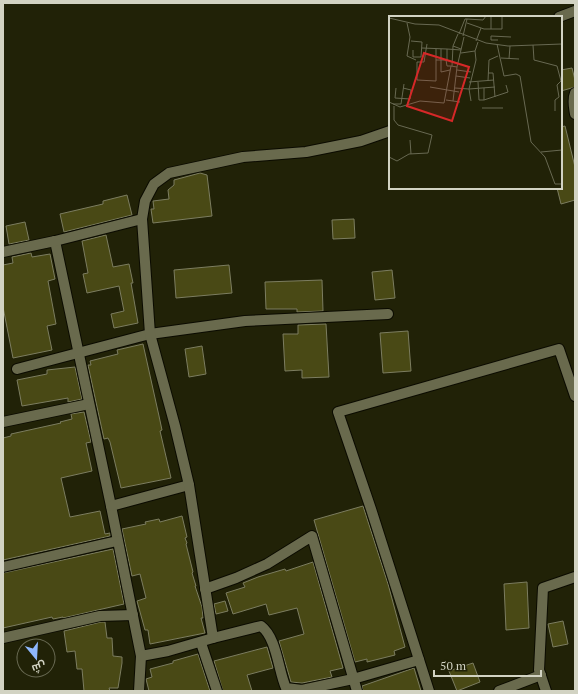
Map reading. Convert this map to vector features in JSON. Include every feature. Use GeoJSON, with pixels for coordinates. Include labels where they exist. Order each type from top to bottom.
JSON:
{"type":"FeatureCollection","features":[{"type":"Feature","properties":{"kind":"street"},"geometry":{"type":"LineString","coordinates":[[562,16],[575,11]]}},
{"type":"Feature","properties":{"kind":"street"},"geometry":{"type":"LineString","coordinates":[[575,93],[573,97],[573,104],[575,114]]}},
{"type":"Feature","properties":{"kind":"street"},"geometry":{"type":"LineString","coordinates":[[213,638],[189,484],[150,334],[142,219],[145,201],[154,184],[169,173],[243,157],[306,152],[360,141],[389,131]]}},
{"type":"Feature","properties":{"kind":"street"},"geometry":{"type":"LineString","coordinates":[[3,252],[55,241],[142,219]]}},
{"type":"Feature","properties":{"kind":"street"},"geometry":{"type":"LineString","coordinates":[[55,241],[141,656],[139,691]]}},
{"type":"Feature","properties":{"kind":"street"},"geometry":{"type":"LineString","coordinates":[[17,369],[150,334],[245,321],[388,314]]}},
{"type":"Feature","properties":{"kind":"street"},"geometry":{"type":"LineString","coordinates":[[429,691],[371,509],[338,412],[559,349],[575,396]]}},
{"type":"Feature","properties":{"kind":"street"},"geometry":{"type":"LineString","coordinates":[[3,422],[89,404]]}},
{"type":"Feature","properties":{"kind":"street"},"geometry":{"type":"LineString","coordinates":[[111,506],[189,484]]}},
{"type":"Feature","properties":{"kind":"street"},"geometry":{"type":"LineString","coordinates":[[205,589],[267,564],[312,536],[357,691]]}},
{"type":"Feature","properties":{"kind":"street"},"geometry":{"type":"LineString","coordinates":[[3,567],[117,541]]}},
{"type":"Feature","properties":{"kind":"street"},"geometry":{"type":"LineString","coordinates":[[546,691],[539,670],[543,588],[575,577]]}},
{"type":"Feature","properties":{"kind":"street"},"geometry":{"type":"LineString","coordinates":[[3,638],[100,616],[133,615]]}},
{"type":"Feature","properties":{"kind":"street"},"geometry":{"type":"LineString","coordinates":[[141,656],[168,652],[201,643],[213,638],[261,626],[267,630],[287,690],[302,690],[353,679],[419,660]]}},
{"type":"Feature","properties":{"kind":"street"},"geometry":{"type":"LineString","coordinates":[[201,643],[217,691]]}},
{"type":"Feature","properties":{"kind":"street"},"geometry":{"type":"LineString","coordinates":[[499,691],[541,675]]}},
{"type":"Feature","properties":{"kind":"building"},"geometry":{"type":"Polygon","coordinates":[[[572,68],[575,87],[562,91],[562,70],[572,68]]]}},
{"type":"Feature","properties":{"kind":"building"},"geometry":{"type":"Polygon","coordinates":[[[565,126],[575,167],[575,200],[561,204],[557,189],[562,189],[562,127],[565,126]]]}},
{"type":"Feature","properties":{"kind":"building"},"geometry":{"type":"Polygon","coordinates":[[[200,173],[207,175],[212,216],[153,223],[151,209],[154,209],[153,201],[169,199],[168,190],[174,185],[174,180],[200,173]]]}},
{"type":"Feature","properties":{"kind":"building"},"geometry":{"type":"Polygon","coordinates":[[[127,195],[132,215],[64,232],[60,214],[103,204],[103,201],[127,195]]]}},
{"type":"Feature","properties":{"kind":"building"},"geometry":{"type":"Polygon","coordinates":[[[354,219],[355,238],[333,239],[332,220],[354,219]]]}},
{"type":"Feature","properties":{"kind":"building"},"geometry":{"type":"Polygon","coordinates":[[[25,222],[29,240],[9,244],[6,226],[25,222]]]}},
{"type":"Feature","properties":{"kind":"building"},"geometry":{"type":"Polygon","coordinates":[[[106,235],[113,267],[129,264],[138,323],[114,328],[111,314],[124,311],[119,286],[87,293],[83,274],[88,273],[82,241],[106,235]]]}},
{"type":"Feature","properties":{"kind":"building"},"geometry":{"type":"Polygon","coordinates":[[[31,253],[32,257],[50,254],[55,279],[48,281],[56,324],[47,326],[52,350],[13,358],[3,307],[3,265],[13,263],[12,257],[31,253]]]}},
{"type":"Feature","properties":{"kind":"building"},"geometry":{"type":"Polygon","coordinates":[[[229,265],[232,293],[176,298],[174,270],[229,265]]]}},
{"type":"Feature","properties":{"kind":"building"},"geometry":{"type":"Polygon","coordinates":[[[392,270],[395,298],[375,300],[372,272],[392,270]]]}},
{"type":"Feature","properties":{"kind":"building"},"geometry":{"type":"Polygon","coordinates":[[[322,280],[323,311],[297,312],[297,309],[266,309],[265,282],[322,280]]]}},
{"type":"Feature","properties":{"kind":"building"},"geometry":{"type":"Polygon","coordinates":[[[326,324],[329,377],[302,378],[302,370],[285,371],[283,334],[298,334],[298,325],[326,324]]]}},
{"type":"Feature","properties":{"kind":"building"},"geometry":{"type":"Polygon","coordinates":[[[408,331],[411,371],[383,373],[380,333],[408,331]]]}},
{"type":"Feature","properties":{"kind":"building"},"geometry":{"type":"Polygon","coordinates":[[[143,344],[171,478],[121,488],[110,442],[108,438],[104,439],[88,365],[91,365],[90,361],[118,354],[117,350],[143,344]]]}},
{"type":"Feature","properties":{"kind":"building"},"geometry":{"type":"Polygon","coordinates":[[[202,346],[206,374],[189,377],[185,349],[202,346]]]}},
{"type":"Feature","properties":{"kind":"building"},"geometry":{"type":"Polygon","coordinates":[[[75,367],[82,399],[68,402],[68,398],[22,406],[17,380],[47,374],[47,370],[75,367]]]}},
{"type":"Feature","properties":{"kind":"building"},"geometry":{"type":"Polygon","coordinates":[[[84,412],[91,442],[86,443],[92,471],[61,478],[70,517],[100,511],[105,534],[110,533],[110,536],[3,560],[3,438],[11,436],[11,434],[61,423],[60,422],[72,419],[71,414],[84,412]]]}},
{"type":"Feature","properties":{"kind":"building"},"geometry":{"type":"Polygon","coordinates":[[[363,506],[388,584],[405,647],[394,651],[395,655],[367,662],[367,659],[355,662],[314,520],[363,506]]]}},
{"type":"Feature","properties":{"kind":"building"},"geometry":{"type":"Polygon","coordinates":[[[182,516],[187,537],[185,538],[192,573],[202,607],[203,618],[201,618],[205,633],[150,644],[148,630],[145,630],[137,601],[146,598],[140,574],[132,576],[122,529],[146,524],[145,522],[159,519],[160,522],[182,516]]]}},
{"type":"Feature","properties":{"kind":"building"},"geometry":{"type":"Polygon","coordinates":[[[113,549],[124,604],[63,618],[53,619],[52,617],[3,628],[3,573],[113,549]]]}},
{"type":"Feature","properties":{"kind":"building"},"geometry":{"type":"Polygon","coordinates":[[[313,562],[343,668],[330,671],[332,677],[302,683],[291,682],[279,641],[304,634],[297,608],[269,615],[266,604],[233,614],[226,593],[245,587],[243,583],[258,577],[285,569],[286,571],[313,562]]]}},
{"type":"Feature","properties":{"kind":"building"},"geometry":{"type":"Polygon","coordinates":[[[527,582],[529,628],[506,630],[504,584],[527,582]]]}},
{"type":"Feature","properties":{"kind":"building"},"geometry":{"type":"Polygon","coordinates":[[[225,601],[228,611],[216,614],[214,604],[225,601]]]}},
{"type":"Feature","properties":{"kind":"building"},"geometry":{"type":"Polygon","coordinates":[[[563,621],[568,644],[553,647],[548,624],[563,621]]]}},
{"type":"Feature","properties":{"kind":"building"},"geometry":{"type":"Polygon","coordinates":[[[105,622],[107,638],[112,638],[113,656],[122,657],[118,688],[109,688],[110,691],[84,691],[82,669],[77,669],[75,651],[67,652],[64,631],[105,622]]]}},
{"type":"Feature","properties":{"kind":"building"},"geometry":{"type":"Polygon","coordinates":[[[267,647],[273,668],[247,675],[252,691],[223,691],[214,661],[267,647]]]}},
{"type":"Feature","properties":{"kind":"building"},"geometry":{"type":"Polygon","coordinates":[[[198,654],[210,691],[149,691],[146,679],[152,677],[150,669],[198,654]]]}},
{"type":"Feature","properties":{"kind":"building"},"geometry":{"type":"Polygon","coordinates":[[[473,663],[480,682],[457,691],[449,671],[473,663]]]}},
{"type":"Feature","properties":{"kind":"building"},"geometry":{"type":"Polygon","coordinates":[[[414,668],[421,691],[363,691],[362,686],[414,668]]]}}]}
